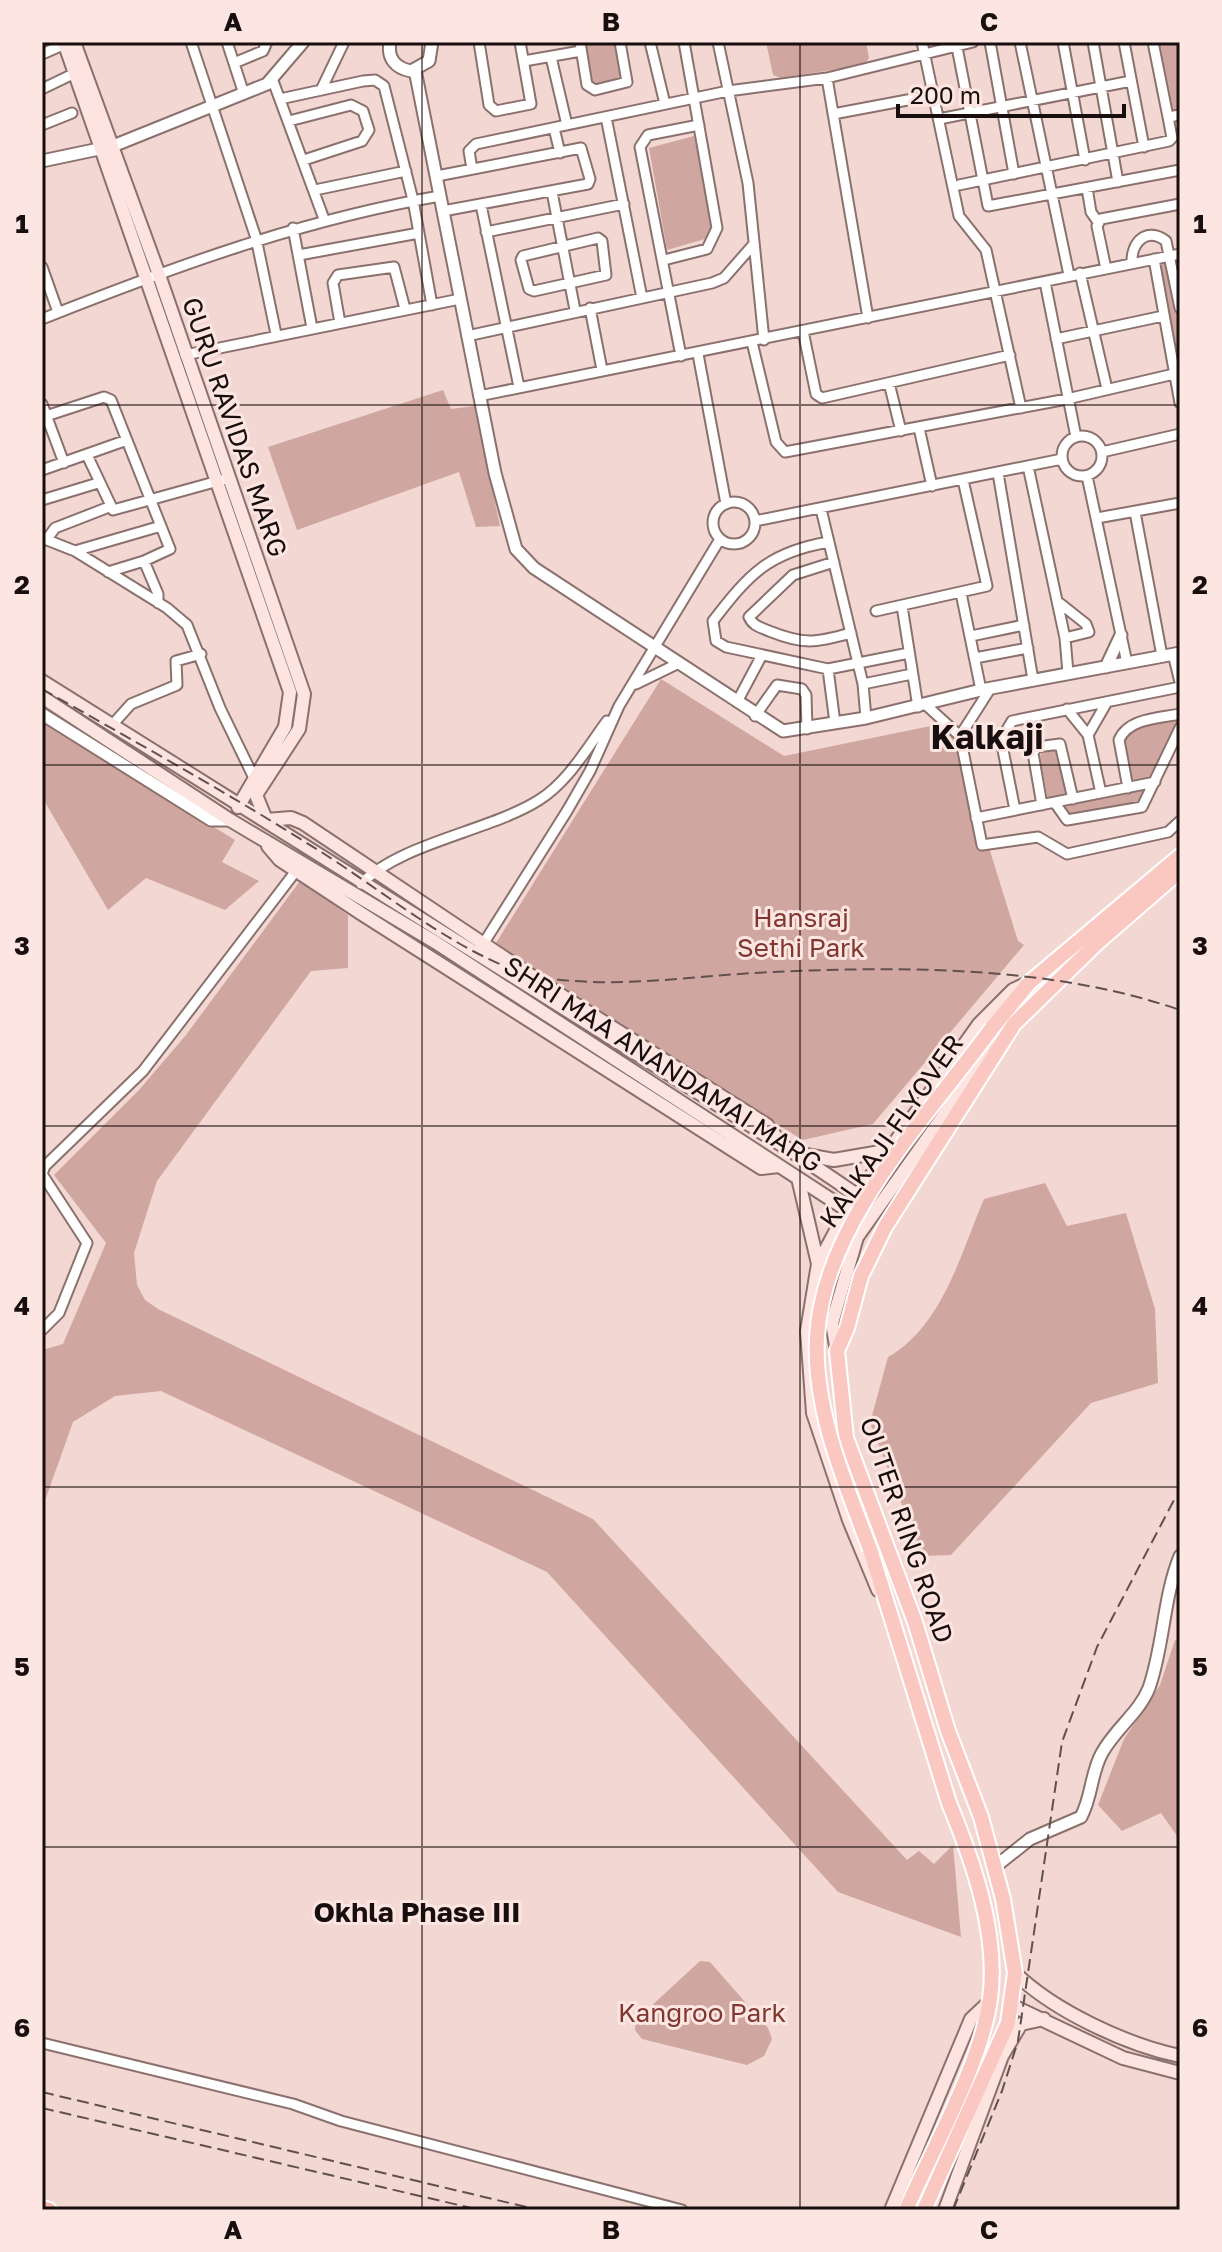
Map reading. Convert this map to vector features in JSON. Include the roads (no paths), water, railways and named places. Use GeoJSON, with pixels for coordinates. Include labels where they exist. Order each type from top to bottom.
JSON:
{"type":"FeatureCollection","features":[{"type":"Feature","properties":{"kind":"highway"},"geometry":{"type":"LineString","coordinates":[[42,2208],[49,2210]]}},
{"type":"Feature","properties":{"kind":"main road","name":"GURU RAVIDAS MARG"},"geometry":{"type":"LineString","coordinates":[[68,43],[75,73],[110,143]]}},
{"type":"Feature","properties":{"kind":"main road","name":"GURU RAVIDAS MARG"},"geometry":{"type":"LineString","coordinates":[[68,43],[110,143],[224,480],[304,694],[299,729],[256,795],[266,820]]}},
{"type":"Feature","properties":{"kind":"main road","name":"GURU RAVIDAS MARG"},"geometry":{"type":"LineString","coordinates":[[152,274],[185,355],[290,692],[285,727],[230,820]]}},
{"type":"Feature","properties":{"kind":"main road","name":"SHRI MAA ANANDAMAI MARG"},"geometry":{"type":"LineString","coordinates":[[42,681],[240,803],[361,884],[788,1149],[857,1195],[871,1217]]}},
{"type":"Feature","properties":{"kind":"main road"},"geometry":{"type":"LineString","coordinates":[[42,697],[230,820]]}},
{"type":"Feature","properties":{"kind":"main road","name":"SHRI MAA ANANDAMAI MARG"},"geometry":{"type":"LineString","coordinates":[[230,820],[262,839],[280,860],[300,866],[761,1168],[779,1166],[847,1210],[871,1217]]}},
{"type":"Feature","properties":{"kind":"main road"},"geometry":{"type":"LineString","coordinates":[[266,820],[297,820],[767,1125],[788,1149],[834,1160],[886,1151]]}},
{"type":"Feature","properties":{"kind":"main road"},"geometry":{"type":"LineString","coordinates":[[887,1597],[876,1588],[813,1413],[807,1331],[818,1264],[847,1210],[886,1151],[979,1024],[1013,990],[1029,983],[1180,856]]}},
{"type":"Feature","properties":{"kind":"main road","name":"OUTER RING ROAD"},"geometry":{"type":"LineString","coordinates":[[924,2210],[1008,2023],[1013,2006],[1015,1973],[996,1866],[915,1622],[846,1438],[837,1351],[847,1328],[861,1276],[885,1227],[1014,1024],[1097,943],[1180,871]]}},
{"type":"Feature","properties":{"kind":"main road","name":"KALKAJI FLYOVER"},"geometry":{"type":"LineString","coordinates":[[887,1597],[837,1461],[821,1384],[816,1338],[829,1269],[845,1233],[879,1180],[1029,983]]}},
{"type":"Feature","properties":{"kind":"main road"},"geometry":{"type":"LineString","coordinates":[[837,1351],[832,1323],[857,1237],[996,1042],[1014,1024]]}},
{"type":"Feature","properties":{"kind":"main road"},"geometry":{"type":"LineString","coordinates":[[915,1112],[915,1126],[921,1132],[931,1133]]}},
{"type":"Feature","properties":{"kind":"main road"},"geometry":{"type":"LineString","coordinates":[[798,1178],[818,1264]]}},
{"type":"Feature","properties":{"kind":"main road"},"geometry":{"type":"LineString","coordinates":[[814,1279],[829,1272],[841,1285]]}},
{"type":"Feature","properties":{"kind":"main road","name":"OUTER RING ROAD"},"geometry":{"type":"LineString","coordinates":[[887,1597],[973,1873],[990,1956],[989,2002],[972,2060],[906,2210]]}},
{"type":"Feature","properties":{"kind":"main road"},"geometry":{"type":"LineString","coordinates":[[1015,1973],[1039,1992],[1128,2041],[1180,2056]]}},
{"type":"Feature","properties":{"kind":"main road"},"geometry":{"type":"LineString","coordinates":[[891,2210],[971,2019],[989,2002]]}},
{"type":"Feature","properties":{"kind":"main road"},"geometry":{"type":"LineString","coordinates":[[1013,2006],[1123,2058],[1180,2073]]}},
{"type":"Feature","properties":{"kind":"main road"},"geometry":{"type":"LineString","coordinates":[[945,2210],[1010,2043],[1021,2024],[1044,2019]]}},
{"type":"Feature","properties":{"kind":"main road"},"geometry":{"type":"LineString","coordinates":[[1008,2023],[1010,2043]]}},
{"type":"Feature","properties":{"kind":"street"},"geometry":{"type":"LineString","coordinates":[[191,42],[256,238],[276,334]]}},
{"type":"Feature","properties":{"kind":"street"},"geometry":{"type":"LineString","coordinates":[[227,42],[244,94]]}},
{"type":"Feature","properties":{"kind":"street"},"geometry":{"type":"LineString","coordinates":[[234,63],[263,51],[267,42]]}},
{"type":"Feature","properties":{"kind":"street"},"geometry":{"type":"LineString","coordinates":[[42,161],[110,143],[273,81],[303,42]]}},
{"type":"Feature","properties":{"kind":"street"},"geometry":{"type":"LineString","coordinates":[[321,90],[344,42]]}},
{"type":"Feature","properties":{"kind":"street"},"geometry":{"type":"LineString","coordinates":[[390,42],[390,55],[395,64],[415,70],[429,61],[432,42]]}},
{"type":"Feature","properties":{"kind":"street"},"geometry":{"type":"LineString","coordinates":[[479,42],[493,110],[530,106],[520,42]]}},
{"type":"Feature","properties":{"kind":"street"},"geometry":{"type":"LineString","coordinates":[[524,61],[551,57],[580,47],[589,88],[595,90],[625,83],[628,78],[620,42]]}},
{"type":"Feature","properties":{"kind":"street"},"geometry":{"type":"LineString","coordinates":[[650,42],[665,104]]}},
{"type":"Feature","properties":{"kind":"street"},"geometry":{"type":"LineString","coordinates":[[664,260],[702,252],[715,237],[717,228],[684,42]]}},
{"type":"Feature","properties":{"kind":"street"},"geometry":{"type":"LineString","coordinates":[[718,42],[748,183],[764,340]]}},
{"type":"Feature","properties":{"kind":"street"},"geometry":{"type":"LineString","coordinates":[[472,169],[469,151],[476,144],[728,91],[827,78],[923,47],[973,42]]}},
{"type":"Feature","properties":{"kind":"street"},"geometry":{"type":"LineString","coordinates":[[990,42],[1014,174]]}},
{"type":"Feature","properties":{"kind":"street"},"geometry":{"type":"LineString","coordinates":[[1020,42],[1049,168],[1069,275]]}},
{"type":"Feature","properties":{"kind":"street"},"geometry":{"type":"LineString","coordinates":[[1063,42],[1085,160]]}},
{"type":"Feature","properties":{"kind":"street"},"geometry":{"type":"LineString","coordinates":[[1093,42],[1118,182]]}},
{"type":"Feature","properties":{"kind":"street"},"geometry":{"type":"LineString","coordinates":[[1124,42],[1144,147]]}},
{"type":"Feature","properties":{"kind":"street"},"geometry":{"type":"LineString","coordinates":[[959,185],[1172,140],[1153,42]]}},
{"type":"Feature","properties":{"kind":"street"},"geometry":{"type":"LineString","coordinates":[[42,54],[68,43]]}},
{"type":"Feature","properties":{"kind":"street"},"geometry":{"type":"LineString","coordinates":[[956,44],[985,202],[991,206],[1179,171],[1180,185]]}},
{"type":"Feature","properties":{"kind":"street"},"geometry":{"type":"LineString","coordinates":[[923,47],[959,216],[983,241],[998,290],[1021,408]]}},
{"type":"Feature","properties":{"kind":"street"},"geometry":{"type":"LineString","coordinates":[[551,57],[567,125]]}},
{"type":"Feature","properties":{"kind":"street"},"geometry":{"type":"LineString","coordinates":[[415,70],[495,473],[516,549],[534,568],[778,730],[807,729],[866,718],[1033,680],[1172,654]]}},
{"type":"Feature","properties":{"kind":"street"},"geometry":{"type":"LineString","coordinates":[[42,89],[75,73]]}},
{"type":"Feature","properties":{"kind":"street"},"geometry":{"type":"LineString","coordinates":[[827,78],[868,318]]}},
{"type":"Feature","properties":{"kind":"street"},"geometry":{"type":"LineString","coordinates":[[273,81],[324,219]]}},
{"type":"Feature","properties":{"kind":"street"},"geometry":{"type":"LineString","coordinates":[[280,99],[363,81],[381,82],[388,92],[413,200],[432,305]]}},
{"type":"Feature","properties":{"kind":"street"},"geometry":{"type":"LineString","coordinates":[[939,119],[1131,81]]}},
{"type":"Feature","properties":{"kind":"street"},"geometry":{"type":"LineString","coordinates":[[833,114],[934,95]]}},
{"type":"Feature","properties":{"kind":"street"},"geometry":{"type":"LineString","coordinates":[[289,121],[351,105],[363,111],[369,130],[362,141],[304,160]]}},
{"type":"Feature","properties":{"kind":"street"},"geometry":{"type":"LineString","coordinates":[[42,125],[72,113]]}},
{"type":"Feature","properties":{"kind":"street"},"geometry":{"type":"LineString","coordinates":[[1168,117],[1180,115]]}},
{"type":"Feature","properties":{"kind":"street"},"geometry":{"type":"LineString","coordinates":[[606,117],[642,298]]}},
{"type":"Feature","properties":{"kind":"street"},"geometry":{"type":"LineString","coordinates":[[681,356],[671,292],[645,188],[642,139],[648,135],[699,125]]}},
{"type":"Feature","properties":{"kind":"street"},"geometry":{"type":"LineString","coordinates":[[554,128],[560,153]]}},
{"type":"Feature","properties":{"kind":"street"},"geometry":{"type":"LineString","coordinates":[[42,154],[110,143]]}},
{"type":"Feature","properties":{"kind":"street"},"geometry":{"type":"LineString","coordinates":[[437,176],[584,149],[591,181],[552,192],[443,211]]}},
{"type":"Feature","properties":{"kind":"street"},"geometry":{"type":"LineString","coordinates":[[315,190],[406,171]]}},
{"type":"Feature","properties":{"kind":"street"},"geometry":{"type":"LineString","coordinates":[[1087,188],[1091,212],[1098,222],[1106,269]]}},
{"type":"Feature","properties":{"kind":"street"},"geometry":{"type":"LineString","coordinates":[[552,192],[575,310]]}},
{"type":"Feature","properties":{"kind":"street"},"geometry":{"type":"LineString","coordinates":[[42,319],[152,274],[256,238],[324,219],[440,196]]}},
{"type":"Feature","properties":{"kind":"street"},"geometry":{"type":"LineString","coordinates":[[486,232],[624,204]]}},
{"type":"Feature","properties":{"kind":"street"},"geometry":{"type":"LineString","coordinates":[[1098,222],[1106,217],[1180,204]]}},
{"type":"Feature","properties":{"kind":"street"},"geometry":{"type":"LineString","coordinates":[[481,205],[519,387]]}},
{"type":"Feature","properties":{"kind":"street"},"geometry":{"type":"LineString","coordinates":[[293,228],[312,328]]}},
{"type":"Feature","properties":{"kind":"street"},"geometry":{"type":"LineString","coordinates":[[299,255],[419,233]]}},
{"type":"Feature","properties":{"kind":"street"},"geometry":{"type":"LineString","coordinates":[[1132,263],[1132,246],[1152,236],[1166,241],[1175,255],[1180,308]]}},
{"type":"Feature","properties":{"kind":"street"},"geometry":{"type":"LineString","coordinates":[[602,241],[608,273],[534,291],[527,286],[522,257],[561,246],[602,241]]}},
{"type":"Feature","properties":{"kind":"street"},"geometry":{"type":"LineString","coordinates":[[467,336],[719,281],[753,245]]}},
{"type":"Feature","properties":{"kind":"street"},"geometry":{"type":"LineString","coordinates":[[479,396],[1175,255]]}},
{"type":"Feature","properties":{"kind":"street"},"geometry":{"type":"LineString","coordinates":[[1154,259],[1180,403]]}},
{"type":"Feature","properties":{"kind":"street"},"geometry":{"type":"LineString","coordinates":[[42,267],[58,312]]}},
{"type":"Feature","properties":{"kind":"street"},"geometry":{"type":"LineString","coordinates":[[340,323],[333,279],[338,275],[394,267],[405,309]]}},
{"type":"Feature","properties":{"kind":"street"},"geometry":{"type":"LineString","coordinates":[[1080,273],[1107,389]]}},
{"type":"Feature","properties":{"kind":"street"},"geometry":{"type":"LineString","coordinates":[[1045,282],[1076,437]]}},
{"type":"Feature","properties":{"kind":"street"},"geometry":{"type":"LineString","coordinates":[[185,355],[276,334],[460,299]]}},
{"type":"Feature","properties":{"kind":"street"},"geometry":{"type":"LineString","coordinates":[[590,308],[602,370]]}},
{"type":"Feature","properties":{"kind":"street"},"geometry":{"type":"LineString","coordinates":[[1056,339],[1163,316]]}},
{"type":"Feature","properties":{"kind":"street"},"geometry":{"type":"LineString","coordinates":[[803,331],[818,397],[827,399],[1010,355]]}},
{"type":"Feature","properties":{"kind":"street"},"geometry":{"type":"LineString","coordinates":[[752,342],[780,450],[791,452],[1067,399],[1174,374]]}},
{"type":"Feature","properties":{"kind":"street"},"geometry":{"type":"LineString","coordinates":[[698,354],[726,504]]}},
{"type":"Feature","properties":{"kind":"street"},"geometry":{"type":"LineString","coordinates":[[889,383],[901,431]]}},
{"type":"Feature","properties":{"kind":"street"},"geometry":{"type":"LineString","coordinates":[[46,416],[107,397],[153,501],[170,550],[108,572]]}},
{"type":"Feature","properties":{"kind":"street"},"geometry":{"type":"LineString","coordinates":[[42,405],[64,463]]}},
{"type":"Feature","properties":{"kind":"street"},"geometry":{"type":"LineString","coordinates":[[919,428],[932,486]]}},
{"type":"Feature","properties":{"kind":"street"},"geometry":{"type":"LineString","coordinates":[[1102,452],[1180,434]]}},
{"type":"Feature","properties":{"kind":"street"},"geometry":{"type":"LineString","coordinates":[[1076,437],[1094,439],[1102,452],[1099,467],[1087,476],[1073,474],[1062,459],[1065,446],[1076,437]]}},
{"type":"Feature","properties":{"kind":"street"},"geometry":{"type":"LineString","coordinates":[[42,470],[127,440]]}},
{"type":"Feature","properties":{"kind":"street"},"geometry":{"type":"LineString","coordinates":[[87,455],[109,507],[116,510],[224,480]]}},
{"type":"Feature","properties":{"kind":"street"},"geometry":{"type":"LineString","coordinates":[[755,521],[1062,459]]}},
{"type":"Feature","properties":{"kind":"street"},"geometry":{"type":"LineString","coordinates":[[1028,466],[1065,638],[1068,673]]}},
{"type":"Feature","properties":{"kind":"street"},"geometry":{"type":"LineString","coordinates":[[998,473],[1033,680]]}},
{"type":"Feature","properties":{"kind":"street"},"geometry":{"type":"LineString","coordinates":[[1087,476],[1127,663]]}},
{"type":"Feature","properties":{"kind":"street"},"geometry":{"type":"LineString","coordinates":[[876,611],[984,588],[988,583],[963,480]]}},
{"type":"Feature","properties":{"kind":"street"},"geometry":{"type":"LineString","coordinates":[[42,500],[98,483]]}},
{"type":"Feature","properties":{"kind":"street"},"geometry":{"type":"LineString","coordinates":[[1097,518],[1180,503]]}},
{"type":"Feature","properties":{"kind":"street"},"geometry":{"type":"LineString","coordinates":[[726,504],[743,504],[755,521],[753,531],[745,541],[732,544],[720,539],[713,523],[716,512],[726,504]]}},
{"type":"Feature","properties":{"kind":"street"},"geometry":{"type":"LineString","coordinates":[[109,507],[55,528],[44,538],[75,551],[187,625],[220,708],[254,778]]}},
{"type":"Feature","properties":{"kind":"street"},"geometry":{"type":"LineString","coordinates":[[821,509],[863,684],[866,718]]}},
{"type":"Feature","properties":{"kind":"street"},"geometry":{"type":"LineString","coordinates":[[1015,810],[1001,740],[1005,727],[1015,719],[1107,702],[1180,684],[1135,512]]}},
{"type":"Feature","properties":{"kind":"street"},"geometry":{"type":"LineString","coordinates":[[75,551],[161,526]]}},
{"type":"Feature","properties":{"kind":"street"},"geometry":{"type":"LineString","coordinates":[[361,884],[376,871],[539,800],[567,774],[619,706],[720,539]]}},
{"type":"Feature","properties":{"kind":"street"},"geometry":{"type":"LineString","coordinates":[[829,542],[795,548],[752,574],[713,621],[712,633],[720,645],[828,669],[909,653]]}},
{"type":"Feature","properties":{"kind":"street"},"geometry":{"type":"LineString","coordinates":[[144,561],[158,603]]}},
{"type":"Feature","properties":{"kind":"street"},"geometry":{"type":"LineString","coordinates":[[834,562],[793,575],[749,617],[755,625],[797,642],[813,643],[851,633]]}},
{"type":"Feature","properties":{"kind":"street"},"geometry":{"type":"LineString","coordinates":[[961,593],[975,658],[986,690],[960,736],[984,846],[1038,837],[1057,851],[1067,854],[1168,832],[1180,821]]}},
{"type":"Feature","properties":{"kind":"street"},"geometry":{"type":"LineString","coordinates":[[1057,601],[1084,623],[1089,632],[1065,638]]}},
{"type":"Feature","properties":{"kind":"street"},"geometry":{"type":"LineString","coordinates":[[902,606],[912,674],[922,706],[960,736]]}},
{"type":"Feature","properties":{"kind":"street"},"geometry":{"type":"LineString","coordinates":[[971,636],[1024,625]]}},
{"type":"Feature","properties":{"kind":"street"},"geometry":{"type":"LineString","coordinates":[[1106,667],[1121,635]]}},
{"type":"Feature","properties":{"kind":"street"},"geometry":{"type":"LineString","coordinates":[[975,658],[1028,648]]}},
{"type":"Feature","properties":{"kind":"street"},"geometry":{"type":"LineString","coordinates":[[113,724],[131,704],[177,685],[176,661],[201,654]]}},
{"type":"Feature","properties":{"kind":"street"},"geometry":{"type":"LineString","coordinates":[[737,702],[762,655]]}},
{"type":"Feature","properties":{"kind":"street"},"geometry":{"type":"LineString","coordinates":[[630,689],[679,663]]}},
{"type":"Feature","properties":{"kind":"street"},"geometry":{"type":"LineString","coordinates":[[828,669],[835,723]]}},
{"type":"Feature","properties":{"kind":"street"},"geometry":{"type":"LineString","coordinates":[[863,684],[912,674]]}},
{"type":"Feature","properties":{"kind":"street"},"geometry":{"type":"LineString","coordinates":[[755,716],[777,685],[802,689],[806,695],[807,729]]}},
{"type":"Feature","properties":{"kind":"street"},"geometry":{"type":"LineString","coordinates":[[1088,735],[1107,702]]}},
{"type":"Feature","properties":{"kind":"street"},"geometry":{"type":"LineString","coordinates":[[476,956],[590,771],[619,706]]}},
{"type":"Feature","properties":{"kind":"street"},"geometry":{"type":"LineString","coordinates":[[1067,709],[1088,735],[1101,793]]}},
{"type":"Feature","properties":{"kind":"street"},"geometry":{"type":"LineString","coordinates":[[42,714],[211,820],[230,820]]}},
{"type":"Feature","properties":{"kind":"street"},"geometry":{"type":"LineString","coordinates":[[1128,788],[1119,740],[1121,733],[1133,724],[1180,714]]}},
{"type":"Feature","properties":{"kind":"street"},"geometry":{"type":"LineString","coordinates":[[1055,803],[1067,820],[1137,809],[1145,805],[1180,728]]}},
{"type":"Feature","properties":{"kind":"street"},"geometry":{"type":"LineString","coordinates":[[1042,805],[1033,753],[1037,747],[1060,744],[1073,799]]}},
{"type":"Feature","properties":{"kind":"street"},"geometry":{"type":"LineString","coordinates":[[976,818],[1155,782]]}},
{"type":"Feature","properties":{"kind":"street"},"geometry":{"type":"LineString","coordinates":[[42,1330],[59,1313],[87,1243],[47,1186],[42,1174],[45,1166],[143,1071],[300,866]]}},
{"type":"Feature","properties":{"kind":"street"},"geometry":{"type":"LineString","coordinates":[[996,1866],[1030,1839],[1081,1817],[1100,1755],[1138,1708],[1149,1688],[1165,1625],[1170,1587],[1180,1556]]}},
{"type":"Feature","properties":{"kind":"street"},"geometry":{"type":"LineString","coordinates":[[42,2043],[293,2104],[367,2128],[682,2210]]}},
{"type":"Feature","properties":{"kind":"railway"},"geometry":{"type":"LineString","coordinates":[[42,689],[284,829],[458,943],[517,971],[546,978],[603,982],[823,970],[978,972],[1081,985],[1131,995],[1180,1010]]}},
{"type":"Feature","properties":{"kind":"railway"},"geometry":{"type":"LineString","coordinates":[[953,2210],[1002,2091],[1018,2041],[1062,1742],[1097,1647],[1174,1500]]}},
{"type":"Feature","properties":{"kind":"railway"},"geometry":{"type":"LineString","coordinates":[[42,2092],[539,2210]]}},
{"type":"Feature","properties":{"kind":"railway"},"geometry":{"type":"LineString","coordinates":[[42,2108],[480,2210]]}},
{"type":"Feature","properties":{"kind":"district","name":"Kalkaji"},"geometry":{"type":"Point","coordinates":[987,736]}},
{"type":"Feature","properties":{"kind":"district","name":"Okhla Phase III"},"geometry":{"type":"Point","coordinates":[417,1911]}},
{"type":"Feature","properties":{"kind":"park label","name":"Hansraj Sethi Park"},"geometry":{"type":"Point","coordinates":[801,932]}},
{"type":"Feature","properties":{"kind":"park label","name":"Kangroo Park"},"geometry":{"type":"Point","coordinates":[702,2012]}}]}
